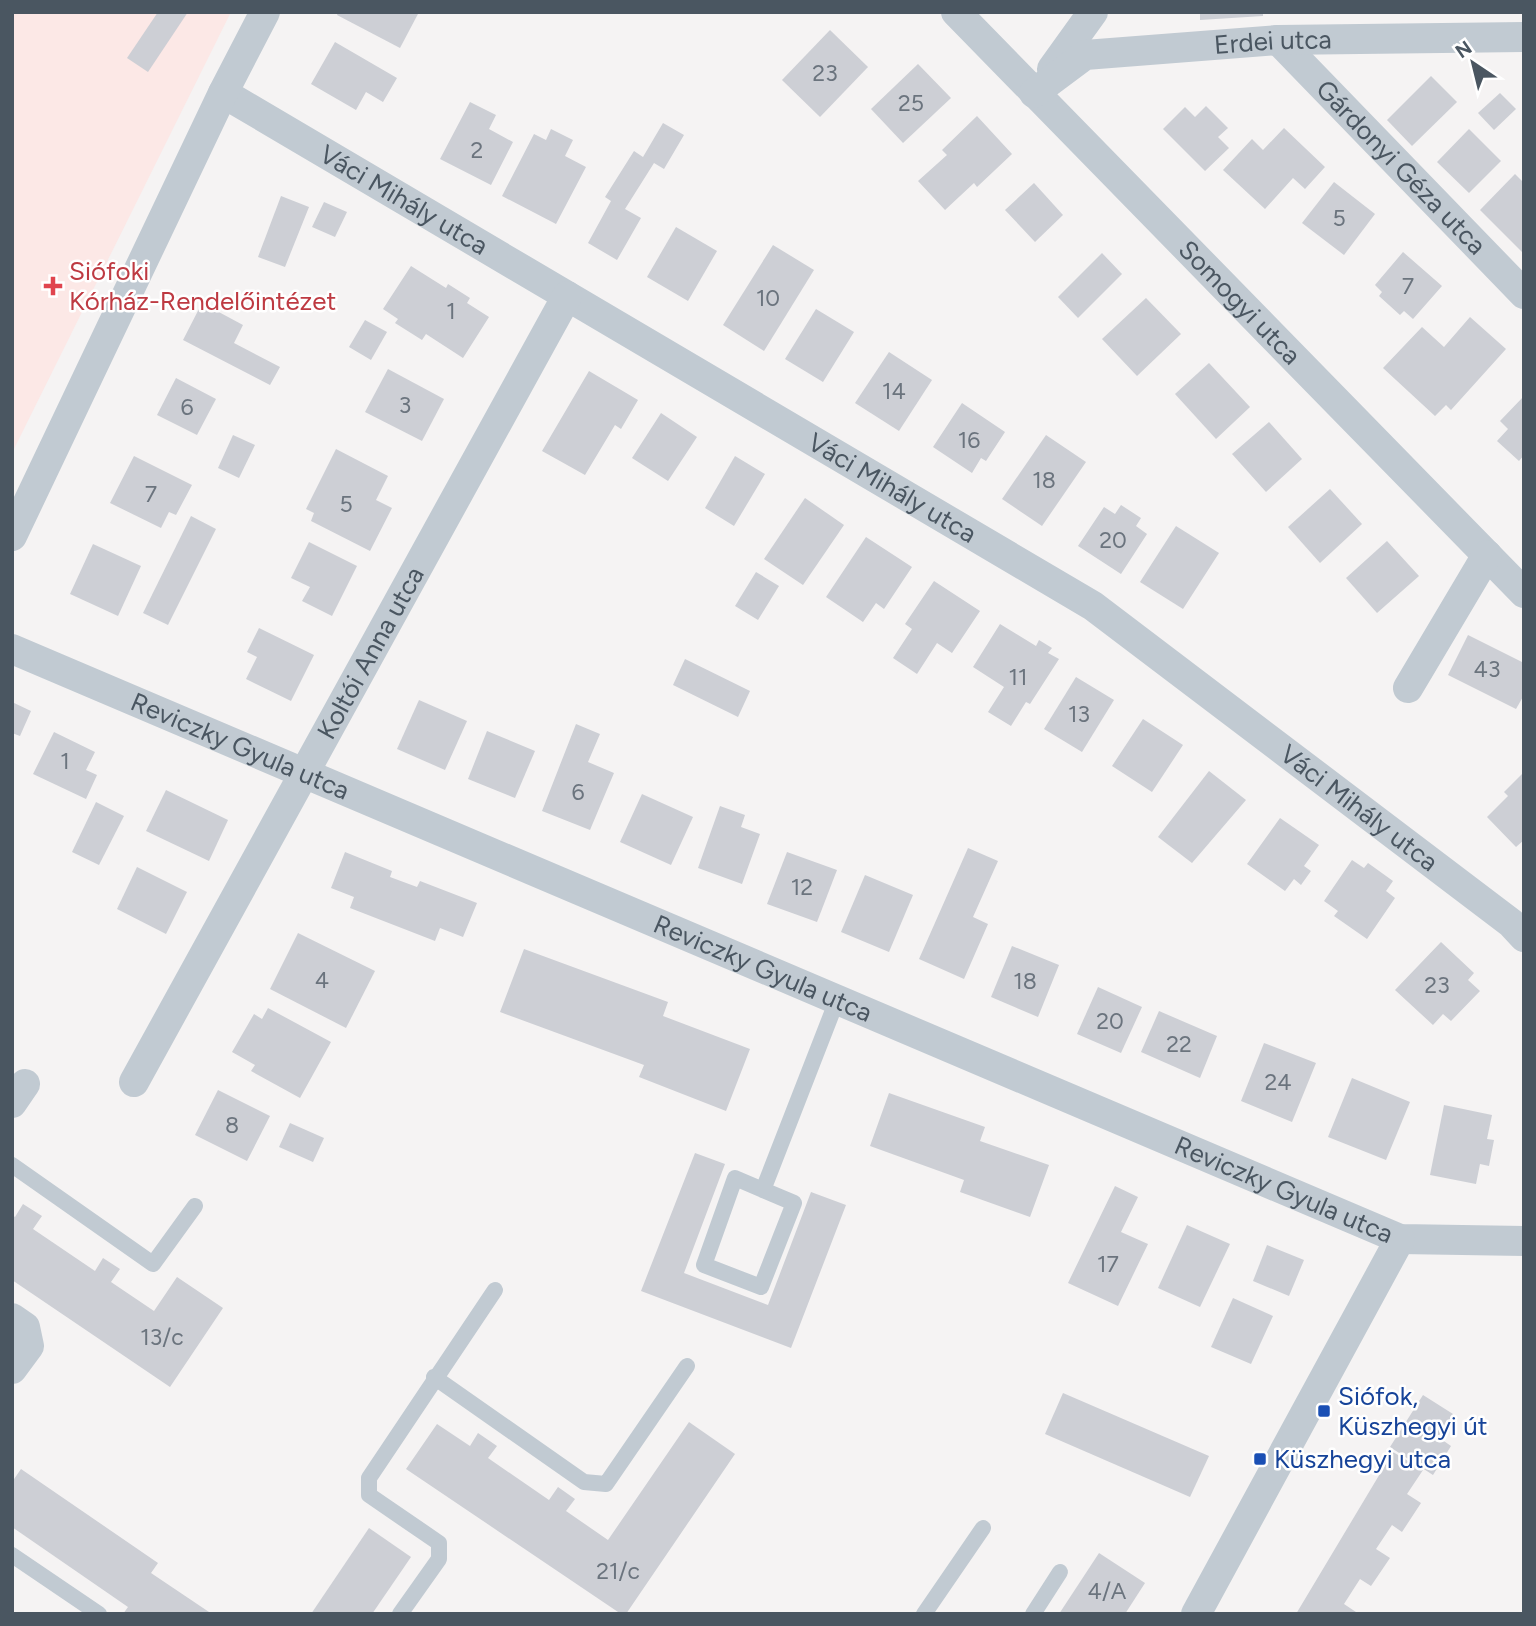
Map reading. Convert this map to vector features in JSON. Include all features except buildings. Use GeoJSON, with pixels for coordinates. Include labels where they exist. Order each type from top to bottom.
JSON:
{"type":"FeatureCollection","features":[{"type":"Feature","properties":{"kind":"street"},"geometry":{"type":"LineString","coordinates":[[12,536],[223,93],[265,12]]}},
{"type":"Feature","properties":{"kind":"street","name":"Somogyi utca"},"geometry":{"type":"LineString","coordinates":[[956,12],[1524,593]]}},
{"type":"Feature","properties":{"kind":"street"},"geometry":{"type":"LineString","coordinates":[[1034,93],[1093,12]]}},
{"type":"Feature","properties":{"kind":"street","name":"Erdei utca"},"geometry":{"type":"LineString","coordinates":[[1034,93],[1085,55],[1278,40],[1524,37]]}},
{"type":"Feature","properties":{"kind":"street","name":"Gárdonyi Géza utca"},"geometry":{"type":"LineString","coordinates":[[1278,40],[1524,294]]}},
{"type":"Feature","properties":{"kind":"street","name":"Váci Mihály utca"},"geometry":{"type":"LineString","coordinates":[[223,93],[1093,606],[1511,923],[1524,937]]}},
{"type":"Feature","properties":{"kind":"street","name":"Koltói Anna utca"},"geometry":{"type":"LineString","coordinates":[[134,1082],[567,296]]}},
{"type":"Feature","properties":{"kind":"street"},"geometry":{"type":"LineString","coordinates":[[1408,688],[1487,555]]}},
{"type":"Feature","properties":{"kind":"street","name":"Reviczky Gyula utca"},"geometry":{"type":"LineString","coordinates":[[12,649],[1400,1239],[1524,1241]]}},
{"type":"Feature","properties":{"kind":"street"},"geometry":{"type":"LineString","coordinates":[[1196,1614],[1400,1239]]}},
{"type":"Feature","properties":{"kind":"street"},"geometry":{"type":"LineString","coordinates":[[12,1318],[25,1327],[29,1346],[12,1369]]}},
{"type":"Feature","properties":{"kind":"lane"},"geometry":{"type":"LineString","coordinates":[[763,1190],[837,1000]]}},
{"type":"Feature","properties":{"kind":"lane"},"geometry":{"type":"LineString","coordinates":[[12,1165],[153,1264],[195,1206]]}},
{"type":"Feature","properties":{"kind":"lane"},"geometry":{"type":"LineString","coordinates":[[735,1178],[763,1190],[794,1203],[761,1287],[704,1265],[735,1178]]}},
{"type":"Feature","properties":{"kind":"lane"},"geometry":{"type":"LineString","coordinates":[[400,1614],[439,1559],[439,1543],[369,1495],[369,1478],[434,1377],[495,1290]]}},
{"type":"Feature","properties":{"kind":"lane"},"geometry":{"type":"LineString","coordinates":[[434,1377],[584,1482],[606,1484],[687,1366]]}},
{"type":"Feature","properties":{"kind":"lane"},"geometry":{"type":"LineString","coordinates":[[924,1614],[983,1528]]}},
{"type":"Feature","properties":{"kind":"lane"},"geometry":{"type":"LineString","coordinates":[[12,1555],[99,1614]]}},
{"type":"Feature","properties":{"kind":"lane"},"geometry":{"type":"LineString","coordinates":[[1033,1614],[1060,1572]]}},
{"type":"Feature","properties":{"kind":"shaded area","name":"Siófoki Kórház-Rendelőintézet"},"geometry":{"type":"Polygon","coordinates":[[[12,12],[231,12],[12,453],[12,12]]]}},
{"type":"Feature","properties":{"kind":"place","name":"Siófoki Kórház-Rendelőintézet"},"geometry":{"type":"Point","coordinates":[53,286]}},
{"type":"Feature","properties":{"kind":"place","name":"Siófok, Küszhegyi út"},"geometry":{"type":"Point","coordinates":[1324,1411]}},
{"type":"Feature","properties":{"kind":"place","name":"Küszhegyi utca"},"geometry":{"type":"Point","coordinates":[1260,1459]}}]}
